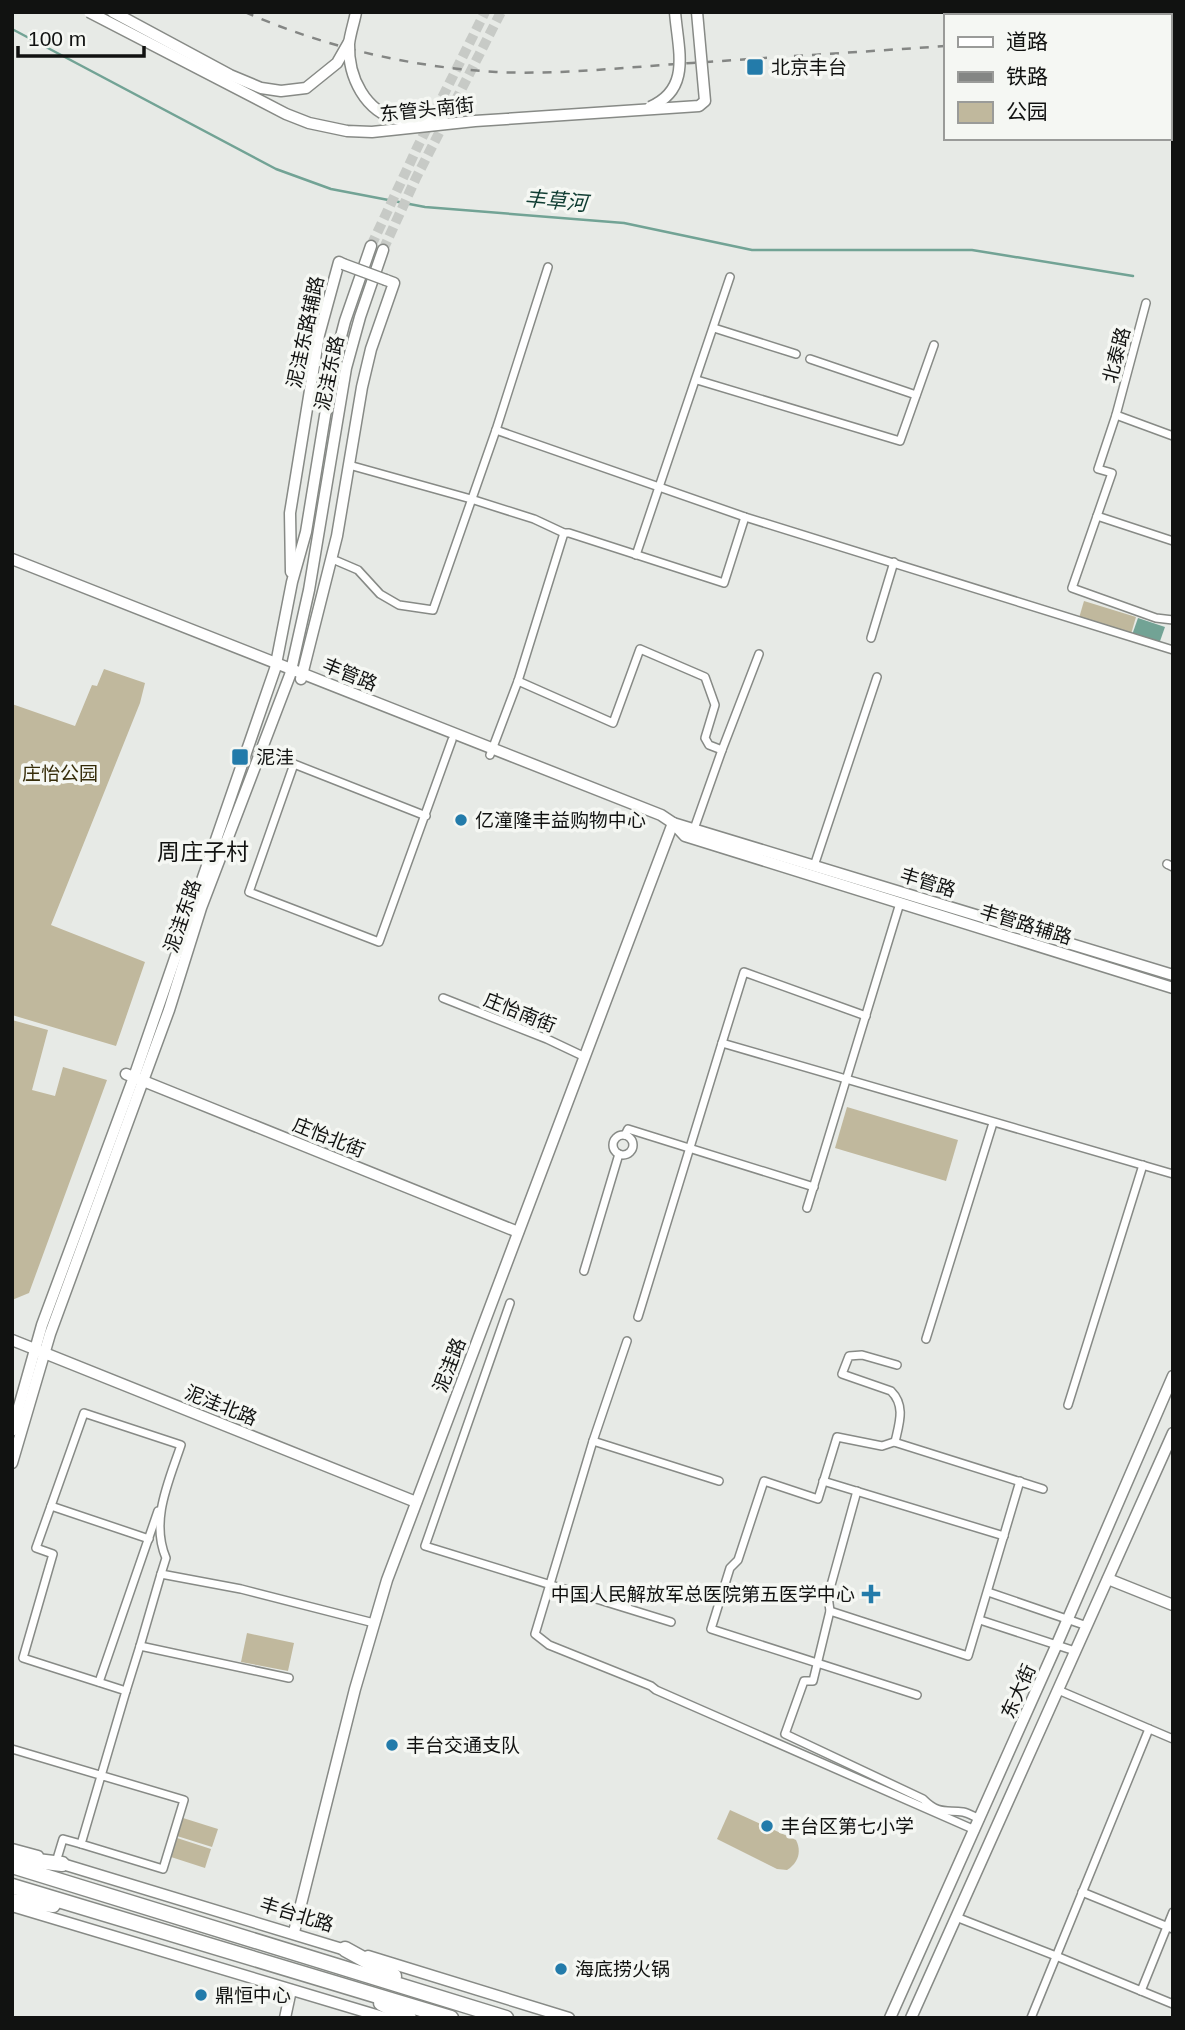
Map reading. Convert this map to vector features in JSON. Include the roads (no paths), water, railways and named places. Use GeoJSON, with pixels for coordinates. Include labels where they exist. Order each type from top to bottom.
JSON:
{"type":"FeatureCollection","features":[{"type":"Feature","properties":{"kind":"highway"},"geometry":{"type":"LineString","coordinates":[[12,1858],[59,1863]]}},
{"type":"Feature","properties":{"kind":"highway","name":"丰台北路"},"geometry":{"type":"LineString","coordinates":[[12,1866],[506,2018]]}},
{"type":"Feature","properties":{"kind":"highway"},"geometry":{"type":"LineString","coordinates":[[12,1886],[451,2018]]}},
{"type":"Feature","properties":{"kind":"highway"},"geometry":{"type":"LineString","coordinates":[[12,1904],[87,1909]]}},
{"type":"Feature","properties":{"kind":"highway"},"geometry":{"type":"LineString","coordinates":[[345,1949],[423,1992]]}},
{"type":"Feature","properties":{"kind":"highway"},"geometry":{"type":"LineString","coordinates":[[352,1987],[409,2018]]}},
{"type":"Feature","properties":{"kind":"main road","name":"东管头南街"},"geometry":{"type":"LineString","coordinates":[[89,12],[286,114],[309,123],[347,131],[372,132],[475,121],[699,106],[705,102],[697,12]]}},
{"type":"Feature","properties":{"kind":"main road"},"geometry":{"type":"LineString","coordinates":[[113,12],[230,75],[261,88],[281,91],[306,88],[323,76],[337,63],[349,43]]}},
{"type":"Feature","properties":{"kind":"main road"},"geometry":{"type":"LineString","coordinates":[[356,12],[349,43],[351,70],[359,90],[380,114],[402,121],[475,121]]}},
{"type":"Feature","properties":{"kind":"main road"},"geometry":{"type":"LineString","coordinates":[[626,110],[652,107],[669,96],[676,86],[680,77],[675,12]]}},
{"type":"Feature","properties":{"kind":"main road","name":"泥洼东路"},"geometry":{"type":"LineString","coordinates":[[12,1431],[275,666],[292,582],[306,531],[333,367],[345,321],[377,248],[346,368],[309,590],[290,672],[201,908],[169,1010],[135,1077]]}},
{"type":"Feature","properties":{"kind":"main road","name":"泥洼东路辅路"},"geometry":{"type":"LineString","coordinates":[[292,582],[290,513],[319,335],[339,262],[394,283],[371,349],[362,387],[337,536],[302,677]]}},
{"type":"Feature","properties":{"kind":"main road","name":"丰管路"},"geometry":{"type":"LineString","coordinates":[[12,559],[452,740],[491,752]]}},
{"type":"Feature","properties":{"kind":"main road","name":"丰管路"},"geometry":{"type":"LineString","coordinates":[[12,566],[275,666]]}},
{"type":"Feature","properties":{"kind":"main road","name":"丰管路"},"geometry":{"type":"LineString","coordinates":[[302,677],[491,752],[661,815],[673,822],[1173,975]]}},
{"type":"Feature","properties":{"kind":"main road","name":"丰管路辅路"},"geometry":{"type":"LineString","coordinates":[[673,822],[685,836],[1173,988]]}},
{"type":"Feature","properties":{"kind":"main road","name":"泥洼路"},"geometry":{"type":"LineString","coordinates":[[294,1932],[355,1689],[387,1580],[673,822]]}},
{"type":"Feature","properties":{"kind":"main road"},"geometry":{"type":"LineString","coordinates":[[787,869],[812,865]]}},
{"type":"Feature","properties":{"kind":"main road"},"geometry":{"type":"LineString","coordinates":[[1120,959],[1142,979]]}},
{"type":"Feature","properties":{"kind":"main road","name":"庄怡北街"},"geometry":{"type":"LineString","coordinates":[[135,1077],[518,1232]]}},
{"type":"Feature","properties":{"kind":"main road","name":"泥洼北路"},"geometry":{"type":"LineString","coordinates":[[12,1340],[416,1502]]}},
{"type":"Feature","properties":{"kind":"main road","name":"泥洼东路"},"geometry":{"type":"LineString","coordinates":[[12,1463],[39,1350]]}},
{"type":"Feature","properties":{"kind":"main road","name":"东大街"},"geometry":{"type":"LineString","coordinates":[[890,2018],[1058,1644],[1173,1376]]}},
{"type":"Feature","properties":{"kind":"main road","name":"东大街"},"geometry":{"type":"LineString","coordinates":[[911,2018],[1173,1433]]}},
{"type":"Feature","properties":{"kind":"main road"},"geometry":{"type":"LineString","coordinates":[[1108,1579],[1173,1605]]}},
{"type":"Feature","properties":{"kind":"main road","name":"丰台北路"},"geometry":{"type":"LineString","coordinates":[[12,1849],[294,1932],[569,2018]]}},
{"type":"Feature","properties":{"kind":"main road"},"geometry":{"type":"LineString","coordinates":[[12,1904],[386,2018]]}},
{"type":"Feature","properties":{"kind":"main road"},"geometry":{"type":"LineString","coordinates":[[285,2018],[291,1990]]}},
{"type":"Feature","properties":{"kind":"street"},"geometry":{"type":"LineString","coordinates":[[337,561],[358,570],[380,594],[399,605],[433,610],[496,430],[548,267]]}},
{"type":"Feature","properties":{"kind":"street"},"geometry":{"type":"LineString","coordinates":[[636,555],[661,488],[730,277]]}},
{"type":"Feature","properties":{"kind":"street","name":"北泰路"},"geometry":{"type":"LineString","coordinates":[[1097,516],[1112,473],[1098,469],[1116,415],[1146,303]]}},
{"type":"Feature","properties":{"kind":"street"},"geometry":{"type":"LineString","coordinates":[[714,328],[796,354]]}},
{"type":"Feature","properties":{"kind":"street"},"geometry":{"type":"LineString","coordinates":[[697,380],[901,441],[933,345]]}},
{"type":"Feature","properties":{"kind":"street"},"geometry":{"type":"LineString","coordinates":[[810,359],[916,395]]}},
{"type":"Feature","properties":{"kind":"street"},"geometry":{"type":"LineString","coordinates":[[1116,415],[1173,436]]}},
{"type":"Feature","properties":{"kind":"street"},"geometry":{"type":"LineString","coordinates":[[496,430],[745,517],[1173,650]]}},
{"type":"Feature","properties":{"kind":"street"},"geometry":{"type":"LineString","coordinates":[[349,465],[471,499],[534,519],[564,533],[724,583],[745,517]]}},
{"type":"Feature","properties":{"kind":"street"},"geometry":{"type":"LineString","coordinates":[[1173,541],[1097,516],[1072,589],[1156,618],[1173,620]]}},
{"type":"Feature","properties":{"kind":"street"},"geometry":{"type":"LineString","coordinates":[[491,752],[517,681],[564,533]]}},
{"type":"Feature","properties":{"kind":"street"},"geometry":{"type":"LineString","coordinates":[[871,638],[894,562]]}},
{"type":"Feature","properties":{"kind":"street"},"geometry":{"type":"LineString","coordinates":[[517,681],[613,723],[640,649],[705,677],[715,705],[705,738],[709,745],[722,750]]}},
{"type":"Feature","properties":{"kind":"street"},"geometry":{"type":"LineString","coordinates":[[694,829],[759,654]]}},
{"type":"Feature","properties":{"kind":"street"},"geometry":{"type":"LineString","coordinates":[[812,865],[877,677]]}},
{"type":"Feature","properties":{"kind":"street"},"geometry":{"type":"LineString","coordinates":[[426,816],[294,764],[249,892],[379,942],[426,816],[452,740]]}},
{"type":"Feature","properties":{"kind":"street"},"geometry":{"type":"LineString","coordinates":[[807,1208],[900,903]]}},
{"type":"Feature","properties":{"kind":"street"},"geometry":{"type":"LineString","coordinates":[[638,1317],[744,972],[866,1016]]}},
{"type":"Feature","properties":{"kind":"street","name":"庄怡南街"},"geometry":{"type":"LineString","coordinates":[[443,998],[585,1057]]}},
{"type":"Feature","properties":{"kind":"street"},"geometry":{"type":"LineString","coordinates":[[722,1043],[993,1124],[1173,1174]]}},
{"type":"Feature","properties":{"kind":"street"},"geometry":{"type":"LineString","coordinates":[[926,1339],[993,1124]]}},
{"type":"Feature","properties":{"kind":"street"},"geometry":{"type":"LineString","coordinates":[[625,1135],[628,1129],[814,1187]]}},
{"type":"Feature","properties":{"kind":"street"},"geometry":{"type":"LineString","coordinates":[[625,1135],[631,1140],[632,1149],[627,1154],[620,1154],[613,1149],[613,1142],[617,1136],[625,1135]]}},
{"type":"Feature","properties":{"kind":"street"},"geometry":{"type":"LineString","coordinates":[[584,1271],[620,1154]]}},
{"type":"Feature","properties":{"kind":"street"},"geometry":{"type":"LineString","coordinates":[[1068,1405],[1143,1165]]}},
{"type":"Feature","properties":{"kind":"street"},"geometry":{"type":"LineString","coordinates":[[510,1303],[425,1546],[671,1622]]}},
{"type":"Feature","properties":{"kind":"street"},"geometry":{"type":"LineString","coordinates":[[627,1341],[593,1441],[535,1634],[549,1645],[650,1686],[975,1830]]}},
{"type":"Feature","properties":{"kind":"street"},"geometry":{"type":"LineString","coordinates":[[895,1442],[901,1412],[897,1396],[891,1391],[842,1374],[849,1356],[862,1355],[897,1365]]}},
{"type":"Feature","properties":{"kind":"street"},"geometry":{"type":"LineString","coordinates":[[99,1682],[181,1445],[84,1413],[36,1548],[52,1554],[23,1658],[126,1691]]}},
{"type":"Feature","properties":{"kind":"street"},"geometry":{"type":"LineString","coordinates":[[917,1695],[711,1629],[730,1567],[738,1560],[764,1481],[818,1499],[837,1437],[882,1446],[895,1442],[1043,1489]]}},
{"type":"Feature","properties":{"kind":"street"},"geometry":{"type":"LineString","coordinates":[[593,1441],[719,1480]]}},
{"type":"Feature","properties":{"kind":"street"},"geometry":{"type":"LineString","coordinates":[[823,1481],[1004,1536]]}},
{"type":"Feature","properties":{"kind":"street"},"geometry":{"type":"LineString","coordinates":[[830,1611],[968,1656],[1020,1481]]}},
{"type":"Feature","properties":{"kind":"street"},"geometry":{"type":"LineString","coordinates":[[857,1491],[828,1596],[830,1611],[813,1681],[804,1681],[785,1734],[923,1799],[931,1807],[947,1813],[964,1812],[980,1819]]}},
{"type":"Feature","properties":{"kind":"street"},"geometry":{"type":"LineString","coordinates":[[81,1844],[166,1558],[161,1545],[161,1503]]}},
{"type":"Feature","properties":{"kind":"street"},"geometry":{"type":"LineString","coordinates":[[51,1506],[149,1539]]}},
{"type":"Feature","properties":{"kind":"street"},"geometry":{"type":"LineString","coordinates":[[161,1574],[241,1589],[374,1623]]}},
{"type":"Feature","properties":{"kind":"street"},"geometry":{"type":"LineString","coordinates":[[988,1592],[1087,1626]]}},
{"type":"Feature","properties":{"kind":"street"},"geometry":{"type":"LineString","coordinates":[[980,1620],[1075,1651]]}},
{"type":"Feature","properties":{"kind":"street"},"geometry":{"type":"LineString","coordinates":[[140,1646],[289,1678]]}},
{"type":"Feature","properties":{"kind":"street"},"geometry":{"type":"LineString","coordinates":[[1058,1690],[1173,1739]]}},
{"type":"Feature","properties":{"kind":"street"},"geometry":{"type":"LineString","coordinates":[[1031,2018],[1149,1729]]}},
{"type":"Feature","properties":{"kind":"street"},"geometry":{"type":"LineString","coordinates":[[12,1749],[184,1800],[163,1869],[63,1839],[59,1863]]}},
{"type":"Feature","properties":{"kind":"street"},"geometry":{"type":"LineString","coordinates":[[1082,1892],[1170,1928]]}},
{"type":"Feature","properties":{"kind":"street"},"geometry":{"type":"LineString","coordinates":[[1141,1991],[1170,1928],[1173,1912]]}},
{"type":"Feature","properties":{"kind":"street"},"geometry":{"type":"LineString","coordinates":[[956,1917],[1173,2004]]}},
{"type":"Feature","properties":{"kind":"waterway","name":"丰草河"},"geometry":{"type":"LineString","coordinates":[[12,29],[276,169],[331,189],[425,207],[624,223],[752,250],[972,250],[1133,276]]}},
{"type":"Feature","properties":{"kind":"tunnel"},"geometry":{"type":"LineString","coordinates":[[371,246],[485,12]]}},
{"type":"Feature","properties":{"kind":"tunnel"},"geometry":{"type":"LineString","coordinates":[[383,250],[416,178],[501,12]]}},
{"type":"Feature","properties":{"kind":"railway"},"geometry":{"type":"LineString","coordinates":[[245,12],[305,35],[368,53],[432,65],[496,72],[594,70],[944,46]]}},
{"type":"Feature","properties":{"kind":"place","name":"北京丰台"},"geometry":{"type":"Point","coordinates":[755,67]}},
{"type":"Feature","properties":{"kind":"place","name":"泥洼"},"geometry":{"type":"Point","coordinates":[240,757]}},
{"type":"Feature","properties":{"kind":"place","name":"亿潼隆丰益购物中心"},"geometry":{"type":"Point","coordinates":[461,820]}},
{"type":"Feature","properties":{"kind":"place","name":"中国人民解放军总医院第五医学中心"},"geometry":{"type":"Point","coordinates":[871,1594]}},
{"type":"Feature","properties":{"kind":"place","name":"丰台交通支队"},"geometry":{"type":"Point","coordinates":[392,1745]}},
{"type":"Feature","properties":{"kind":"place","name":"丰台区第七小学"},"geometry":{"type":"Point","coordinates":[767,1826]}},
{"type":"Feature","properties":{"kind":"place","name":"海底捞火锅"},"geometry":{"type":"Point","coordinates":[561,1969]}},
{"type":"Feature","properties":{"kind":"place","name":"鼎恒中心"},"geometry":{"type":"Point","coordinates":[201,1995]}},
{"type":"Feature","properties":{"kind":"district","name":"周庄子村"},"geometry":{"type":"Point","coordinates":[203,852]}},
{"type":"Feature","properties":{"kind":"park label","name":"庄怡公园"},"geometry":{"type":"Point","coordinates":[60,773]}}]}
